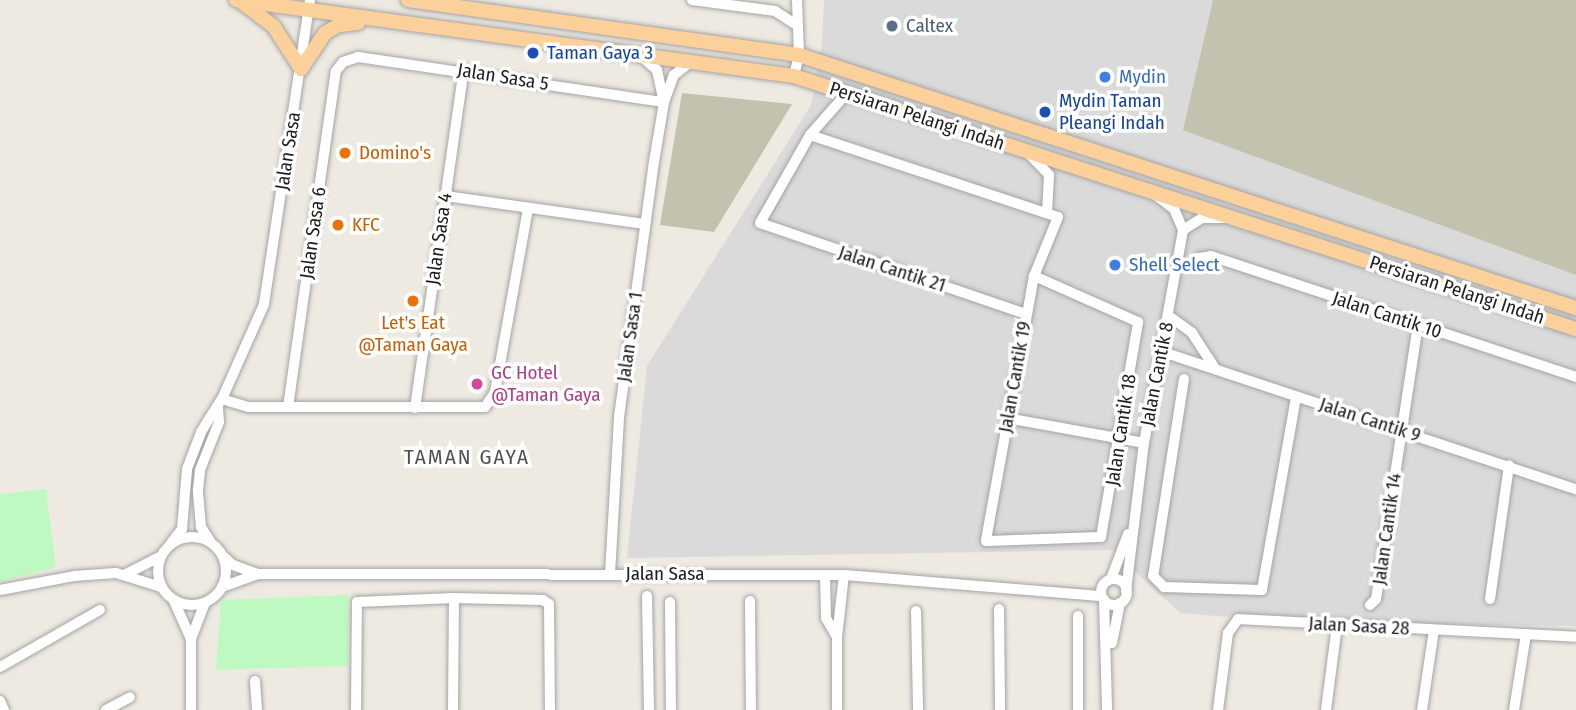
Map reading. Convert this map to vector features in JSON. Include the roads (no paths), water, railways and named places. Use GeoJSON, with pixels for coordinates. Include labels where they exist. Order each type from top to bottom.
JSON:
{"type":"FeatureCollection","features":[{"type":"Feature","properties":{"kind":"main road","name":"Persiaran Pelangi Indah"},"geometry":{"type":"LineString","coordinates":[[236,0],[309,4],[379,22],[794,76],[1238,218],[1576,330]]}},
{"type":"Feature","properties":{"kind":"main road"},"geometry":{"type":"LineString","coordinates":[[236,0],[274,27],[300,69]]}},
{"type":"Feature","properties":{"kind":"main road","name":"Persiaran Pelangi Indah"},"geometry":{"type":"LineString","coordinates":[[408,0],[799,55],[905,93],[1217,188],[1576,308]]}},
{"type":"Feature","properties":{"kind":"main road"},"geometry":{"type":"LineString","coordinates":[[300,69],[311,48],[339,25],[379,22]]}},
{"type":"Feature","properties":{"kind":"street"},"geometry":{"type":"LineString","coordinates":[[692,0],[775,10],[798,26]]}},
{"type":"Feature","properties":{"kind":"street"},"geometry":{"type":"LineString","coordinates":[[775,10],[797,0],[799,55],[794,76]]}},
{"type":"Feature","properties":{"kind":"street","name":"Jalan Sasa"},"geometry":{"type":"LineString","coordinates":[[171,543],[181,530],[187,469],[208,417],[220,404],[264,304],[309,4]]}},
{"type":"Feature","properties":{"kind":"street","name":"Jalan Sasa 5"},"geometry":{"type":"LineString","coordinates":[[343,62],[358,57],[464,70],[664,102]]}},
{"type":"Feature","properties":{"kind":"street","name":"Jalan Sasa 1"},"geometry":{"type":"LineString","coordinates":[[642,57],[657,70],[664,102]]}},
{"type":"Feature","properties":{"kind":"street","name":"Jalan Sasa 6"},"geometry":{"type":"LineString","coordinates":[[288,407],[336,71],[343,62]]}},
{"type":"Feature","properties":{"kind":"street","name":"Jalan Sasa 1"},"geometry":{"type":"LineString","coordinates":[[610,574],[619,417],[645,224],[664,102],[674,75],[688,64]]}},
{"type":"Feature","properties":{"kind":"street","name":"Jalan Sasa 4"},"geometry":{"type":"LineString","coordinates":[[415,408],[464,70]]}},
{"type":"Feature","properties":{"kind":"street"},"geometry":{"type":"LineString","coordinates":[[847,93],[810,135],[1046,213],[1049,175],[1026,151]]}},
{"type":"Feature","properties":{"kind":"street","name":"Jalan Cantik 21"},"geometry":{"type":"LineString","coordinates":[[810,135],[760,222],[1026,314]]}},
{"type":"Feature","properties":{"kind":"street"},"geometry":{"type":"LineString","coordinates":[[1150,190],[1174,209],[1183,230],[1202,219],[1238,218]]}},
{"type":"Feature","properties":{"kind":"street"},"geometry":{"type":"LineString","coordinates":[[446,196],[645,224]]}},
{"type":"Feature","properties":{"kind":"street"},"geometry":{"type":"LineString","coordinates":[[220,404],[249,407],[478,409],[489,404],[528,208]]}},
{"type":"Feature","properties":{"kind":"street","name":"Jalan Cantik 19"},"geometry":{"type":"LineString","coordinates":[[986,541],[1034,276],[1058,216],[1046,213]]}},
{"type":"Feature","properties":{"kind":"street","name":"Jalan Cantik 8"},"geometry":{"type":"LineString","coordinates":[[1134,518],[1144,443],[1163,352],[1183,230]]}},
{"type":"Feature","properties":{"kind":"street","name":"Jalan Cantik 10"},"geometry":{"type":"LineString","coordinates":[[1199,258],[1211,256],[1576,377]]}},
{"type":"Feature","properties":{"kind":"street","name":"Jalan Cantik 18"},"geometry":{"type":"LineString","coordinates":[[986,541],[1101,537],[1120,440],[1138,322],[1034,276]]}},
{"type":"Feature","properties":{"kind":"street"},"geometry":{"type":"LineString","coordinates":[[1168,316],[1192,333],[1216,370]]}},
{"type":"Feature","properties":{"kind":"street","name":"Jalan Cantik 14"},"geometry":{"type":"LineString","coordinates":[[1370,605],[1376,599],[1419,327]]}},
{"type":"Feature","properties":{"kind":"street","name":"Jalan Cantik 9"},"geometry":{"type":"LineString","coordinates":[[1163,352],[1576,489]]}},
{"type":"Feature","properties":{"kind":"street"},"geometry":{"type":"LineString","coordinates":[[1184,379],[1153,576],[1164,587],[1256,592],[1266,584],[1296,397]]}},
{"type":"Feature","properties":{"kind":"street","name":"Jalan Sasa"},"geometry":{"type":"LineString","coordinates":[[210,541],[201,527],[198,490],[200,470],[219,422],[220,404]]}},
{"type":"Feature","properties":{"kind":"street"},"geometry":{"type":"LineString","coordinates":[[1007,418],[1144,443]]}},
{"type":"Feature","properties":{"kind":"street"},"geometry":{"type":"LineString","coordinates":[[1490,599],[1509,466]]}},
{"type":"Feature","properties":{"kind":"street"},"geometry":{"type":"LineString","coordinates":[[1107,710],[1109,656],[1102,598],[1134,518]]}},
{"type":"Feature","properties":{"kind":"street"},"geometry":{"type":"LineString","coordinates":[[1109,656],[1120,603],[1126,591],[1134,518]]}},
{"type":"Feature","properties":{"kind":"street"},"geometry":{"type":"LineString","coordinates":[[126,574],[160,557],[171,543],[197,536],[210,541],[223,556],[222,587],[205,603],[191,639],[191,710]]}},
{"type":"Feature","properties":{"kind":"street","name":"Jalan Sasa"},"geometry":{"type":"LineString","coordinates":[[223,556],[233,565],[258,574],[844,575],[1071,590],[1120,603]]}},
{"type":"Feature","properties":{"kind":"street"},"geometry":{"type":"LineString","coordinates":[[160,557],[161,587]]}},
{"type":"Feature","properties":{"kind":"street"},"geometry":{"type":"LineString","coordinates":[[0,590],[74,576],[126,574],[161,587],[174,600],[191,639]]}},
{"type":"Feature","properties":{"kind":"street","name":"Jalan Sasa"},"geometry":{"type":"LineString","coordinates":[[222,587],[258,574]]}},
{"type":"Feature","properties":{"kind":"street"},"geometry":{"type":"LineString","coordinates":[[825,575],[826,618],[837,637]]}},
{"type":"Feature","properties":{"kind":"street"},"geometry":{"type":"LineString","coordinates":[[837,710],[837,637],[844,575]]}},
{"type":"Feature","properties":{"kind":"street","name":"Jalan Sasa"},"geometry":{"type":"LineString","coordinates":[[1071,590],[1107,581]]}},
{"type":"Feature","properties":{"kind":"street"},"geometry":{"type":"LineString","coordinates":[[1107,581],[1124,583],[1126,591]]}},
{"type":"Feature","properties":{"kind":"street"},"geometry":{"type":"LineString","coordinates":[[647,596],[649,710]]}},
{"type":"Feature","properties":{"kind":"street"},"geometry":{"type":"LineString","coordinates":[[453,710],[454,598]]}},
{"type":"Feature","properties":{"kind":"street"},"geometry":{"type":"LineString","coordinates":[[356,710],[357,602],[454,598],[543,600],[549,604],[550,710]]}},
{"type":"Feature","properties":{"kind":"street"},"geometry":{"type":"LineString","coordinates":[[174,600],[189,605],[205,603]]}},
{"type":"Feature","properties":{"kind":"street"},"geometry":{"type":"LineString","coordinates":[[750,601],[751,710]]}},
{"type":"Feature","properties":{"kind":"street"},"geometry":{"type":"LineString","coordinates":[[670,602],[671,710]]}},
{"type":"Feature","properties":{"kind":"street"},"geometry":{"type":"LineString","coordinates":[[0,667],[100,610]]}},
{"type":"Feature","properties":{"kind":"street"},"geometry":{"type":"LineString","coordinates":[[999,610],[1000,710]]}},
{"type":"Feature","properties":{"kind":"street"},"geometry":{"type":"LineString","coordinates":[[916,611],[918,710]]}},
{"type":"Feature","properties":{"kind":"street"},"geometry":{"type":"LineString","coordinates":[[1078,616],[1078,710]]}},
{"type":"Feature","properties":{"kind":"street","name":"Jalan Sasa 28"},"geometry":{"type":"LineString","coordinates":[[1218,710],[1232,622],[1576,637]]}},
{"type":"Feature","properties":{"kind":"street"},"geometry":{"type":"LineString","coordinates":[[1325,710],[1337,625]]}},
{"type":"Feature","properties":{"kind":"street"},"geometry":{"type":"LineString","coordinates":[[1422,710],[1434,630]]}},
{"type":"Feature","properties":{"kind":"street"},"geometry":{"type":"LineString","coordinates":[[1514,710],[1526,634]]}},
{"type":"Feature","properties":{"kind":"street"},"geometry":{"type":"LineString","coordinates":[[255,681],[257,710]]}},
{"type":"Feature","properties":{"kind":"street"},"geometry":{"type":"LineString","coordinates":[[106,710],[130,697]]}},
{"type":"Feature","properties":{"kind":"street"},"geometry":{"type":"LineString","coordinates":[[0,701],[5,710]]}},
{"type":"Feature","properties":{"kind":"place","name":"Caltex"},"geometry":{"type":"Point","coordinates":[892,26]}},
{"type":"Feature","properties":{"kind":"place","name":"Taman Gaya 3"},"geometry":{"type":"Point","coordinates":[533,53]}},
{"type":"Feature","properties":{"kind":"place","name":"Mydin"},"geometry":{"type":"Point","coordinates":[1105,77]}},
{"type":"Feature","properties":{"kind":"place","name":"Mydin Taman Pleangi Indah"},"geometry":{"type":"Point","coordinates":[1045,112]}},
{"type":"Feature","properties":{"kind":"place","name":"Domino's"},"geometry":{"type":"Point","coordinates":[345,153]}},
{"type":"Feature","properties":{"kind":"place","name":"KFC"},"geometry":{"type":"Point","coordinates":[338,225]}},
{"type":"Feature","properties":{"kind":"place","name":"Shell Select"},"geometry":{"type":"Point","coordinates":[1115,265]}},
{"type":"Feature","properties":{"kind":"place","name":"Let's Eat @Taman Gaya"},"geometry":{"type":"Point","coordinates":[413,301]}},
{"type":"Feature","properties":{"kind":"place","name":"GC Hotel @Taman Gaya"},"geometry":{"type":"Point","coordinates":[477,384]}},
{"type":"Feature","properties":{"kind":"district","name":"TAMAN GAYA"},"geometry":{"type":"Point","coordinates":[467,457]}}]}
